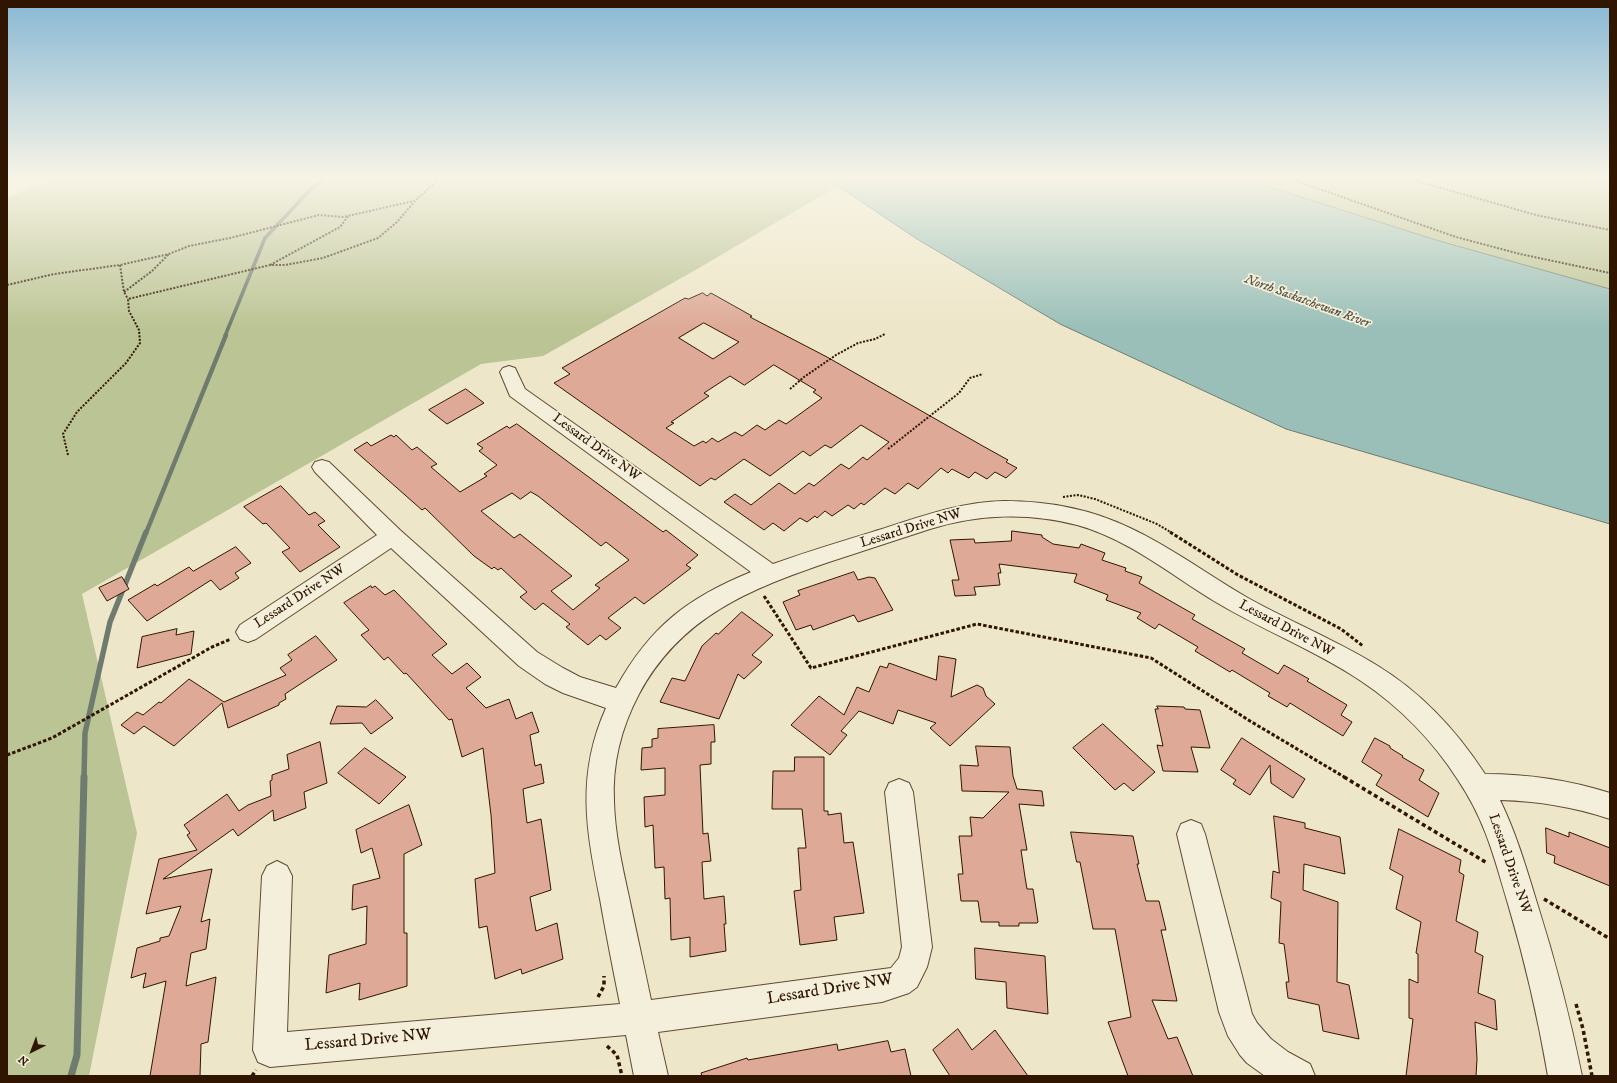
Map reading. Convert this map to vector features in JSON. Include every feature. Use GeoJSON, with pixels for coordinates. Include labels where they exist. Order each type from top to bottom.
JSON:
{"type":"FeatureCollection","features":[{"type":"Feature","properties":{"kind":"street","name":"Lessard Drive NW"},"geometry":{"type":"LineString","coordinates":[[509,372],[517,392],[762,576]]}},
{"type":"Feature","properties":{"kind":"street"},"geometry":{"type":"LineString","coordinates":[[322,467],[392,536],[534,663],[554,676],[572,684],[600,695],[622,701]]}},
{"type":"Feature","properties":{"kind":"street","name":"Lessard Drive NW"},"geometry":{"type":"LineString","coordinates":[[651,1076],[603,843],[599,811],[602,761],[622,701],[638,673],[653,652],[682,622],[707,604],[762,576],[925,523],[964,512],[1007,508],[1058,512],[1093,521],[1144,544],[1223,595],[1348,661],[1388,686],[1426,720],[1441,736],[1478,787],[1492,811],[1501,834],[1540,961],[1558,1034],[1564,1076]]}},
{"type":"Feature","properties":{"kind":"street","name":"Lessard Drive NW"},"geometry":{"type":"LineString","coordinates":[[248,632],[392,536]]}},
{"type":"Feature","properties":{"kind":"street"},"geometry":{"type":"LineString","coordinates":[[1478,787],[1510,786],[1549,791],[1610,806]]}},
{"type":"Feature","properties":{"kind":"street","name":"Lessard Drive NW"},"geometry":{"type":"LineString","coordinates":[[277,876],[270,1050],[640,1018],[882,986],[898,982],[907,972],[914,961],[916,947],[899,792]]}},
{"type":"Feature","properties":{"kind":"street"},"geometry":{"type":"LineString","coordinates":[[1191,834],[1233,1005],[1241,1029],[1254,1047],[1272,1062],[1298,1076]]}},
{"type":"Feature","properties":{"kind":"path"},"geometry":{"type":"LineString","coordinates":[[7,285],[54,274],[120,265],[169,254],[188,246],[230,238],[267,229]]}},
{"type":"Feature","properties":{"kind":"path"},"geometry":{"type":"LineString","coordinates":[[128,299],[270,265],[337,229]]}},
{"type":"Feature","properties":{"kind":"path"},"geometry":{"type":"LineString","coordinates":[[270,265],[285,266],[323,258],[378,238],[389,229]]}},
{"type":"Feature","properties":{"kind":"path"},"geometry":{"type":"LineString","coordinates":[[1432,229],[1462,239],[1520,254],[1610,273]]}},
{"type":"Feature","properties":{"kind":"path"},"geometry":{"type":"LineString","coordinates":[[124,292],[152,271],[169,254]]}},
{"type":"Feature","properties":{"kind":"path"},"geometry":{"type":"LineString","coordinates":[[68,455],[63,434],[77,412],[126,363],[140,343],[139,330],[129,311],[128,299],[124,292],[120,265]]}},
{"type":"Feature","properties":{"kind":"path"},"geometry":{"type":"LineString","coordinates":[[790,389],[804,377],[836,355],[841,354],[858,343],[878,340],[885,334]]}},
{"type":"Feature","properties":{"kind":"path"},"geometry":{"type":"LineString","coordinates":[[888,449],[959,393],[970,378],[982,374]]}},
{"type":"Feature","properties":{"kind":"path"},"geometry":{"type":"LineString","coordinates":[[1058,498],[1085,496],[1147,519],[1166,529],[1238,574],[1341,629],[1368,650]]}},
{"type":"Feature","properties":{"kind":"path"},"geometry":{"type":"LineString","coordinates":[[762,576],[811,668],[977,624],[1151,658],[1250,721],[1515,880],[1610,940]]}},
{"type":"Feature","properties":{"kind":"path"},"geometry":{"type":"LineString","coordinates":[[7,755],[52,738],[212,647],[248,632]]}},
{"type":"Feature","properties":{"kind":"path"},"geometry":{"type":"LineString","coordinates":[[607,1047],[617,1055],[622,1076]]}},
{"type":"Feature","properties":{"kind":"green space"},"geometry":{"type":"Polygon","coordinates":[[[7,229],[766,229],[543,356],[481,364],[82,594],[137,833],[89,1076],[7,1076],[7,229]]]}},
{"type":"Feature","properties":{"kind":"green space"},"geometry":{"type":"Polygon","coordinates":[[[1400,229],[1610,229],[1610,289],[1400,229]]]}},
{"type":"Feature","properties":{"kind":"water","name":"North Saskatchewan River"},"geometry":{"type":"Polygon","coordinates":[[[901,229],[1400,229],[1610,289],[1610,524],[1286,429],[1060,324],[901,229]]]}},
{"type":"Feature","properties":{"kind":"building"},"geometry":{"type":"Polygon","coordinates":[[[703,293],[707,296],[711,293],[752,316],[750,317],[827,357],[1008,460],[1006,462],[1017,468],[1006,478],[995,472],[987,479],[975,472],[969,478],[952,469],[948,473],[941,468],[918,489],[908,483],[895,494],[885,488],[864,505],[861,503],[854,509],[848,505],[832,516],[825,511],[817,518],[815,516],[807,522],[800,518],[784,531],[773,523],[764,530],[724,502],[735,494],[751,505],[779,483],[795,494],[809,483],[814,486],[841,464],[849,469],[863,457],[867,460],[889,442],[861,425],[831,448],[825,445],[810,456],[803,451],[770,476],[744,459],[715,480],[711,478],[700,486],[554,383],[570,374],[562,368],[685,298],[688,299],[703,293]],[[704,323],[679,338],[713,359],[739,342],[704,323]],[[774,365],[744,385],[730,376],[704,393],[709,396],[671,422],[674,423],[666,428],[694,446],[703,441],[706,443],[712,438],[718,442],[735,432],[742,436],[757,425],[765,430],[779,420],[786,424],[822,398],[813,392],[816,390],[774,365]]]}},
{"type":"Feature","properties":{"kind":"building"},"geometry":{"type":"Polygon","coordinates":[[[466,389],[484,403],[447,424],[429,410],[466,389]]]}},
{"type":"Feature","properties":{"kind":"building"},"geometry":{"type":"Polygon","coordinates":[[[517,424],[663,532],[666,530],[698,555],[686,565],[691,568],[644,604],[635,597],[608,618],[621,628],[606,640],[600,635],[588,645],[566,627],[570,624],[543,603],[535,610],[520,597],[527,592],[501,568],[498,570],[494,567],[492,569],[474,556],[425,508],[422,510],[354,450],[367,442],[371,446],[391,435],[394,437],[396,435],[412,450],[417,447],[437,464],[431,467],[460,492],[487,476],[484,474],[497,465],[479,451],[483,448],[477,444],[507,426],[509,428],[517,424]],[[531,492],[520,499],[512,493],[481,511],[514,538],[520,534],[572,576],[551,591],[573,610],[600,588],[595,585],[629,560],[606,542],[601,546],[531,492]]]}},
{"type":"Feature","properties":{"kind":"building"},"geometry":{"type":"Polygon","coordinates":[[[281,486],[309,515],[315,512],[325,521],[318,525],[340,547],[300,572],[282,552],[290,548],[266,523],[263,524],[244,507],[281,486]]]}},
{"type":"Feature","properties":{"kind":"building"},"geometry":{"type":"Polygon","coordinates":[[[1012,531],[1042,535],[1042,537],[1053,544],[1079,548],[1081,544],[1105,553],[1102,560],[1126,568],[1125,571],[1142,577],[1139,583],[1195,615],[1192,619],[1245,649],[1242,653],[1278,674],[1284,665],[1309,679],[1307,681],[1347,705],[1341,715],[1352,722],[1343,736],[1290,703],[1287,707],[1268,696],[1270,693],[1232,670],[1230,672],[1195,651],[1198,647],[1159,624],[1155,629],[1137,618],[1141,613],[1106,600],[1108,595],[1074,582],[1077,574],[999,564],[1001,573],[998,573],[1000,585],[974,587],[976,595],[955,596],[952,580],[959,580],[950,540],[974,539],[975,543],[1011,541],[1012,531]]]}},
{"type":"Feature","properties":{"kind":"building"},"geometry":{"type":"Polygon","coordinates":[[[236,547],[251,563],[235,573],[239,578],[220,590],[211,580],[147,621],[128,600],[155,584],[157,586],[189,567],[193,571],[236,547]]]}},
{"type":"Feature","properties":{"kind":"building"},"geometry":{"type":"Polygon","coordinates":[[[854,572],[858,580],[869,577],[875,578],[893,610],[858,622],[854,615],[813,630],[811,625],[796,630],[783,602],[800,595],[798,591],[854,572]]]}},
{"type":"Feature","properties":{"kind":"building"},"geometry":{"type":"Polygon","coordinates":[[[122,577],[129,589],[107,601],[99,588],[122,577]]]}},
{"type":"Feature","properties":{"kind":"building"},"geometry":{"type":"Polygon","coordinates":[[[371,586],[372,588],[375,586],[385,595],[394,590],[447,644],[432,655],[452,674],[467,663],[481,677],[466,688],[486,708],[509,699],[516,719],[532,712],[539,732],[530,735],[535,766],[541,764],[544,783],[523,789],[527,823],[541,819],[551,890],[530,897],[536,931],[557,923],[563,959],[522,974],[521,969],[495,979],[487,926],[479,928],[475,879],[495,873],[491,815],[483,748],[462,757],[452,719],[449,720],[406,673],[404,674],[388,657],[384,660],[361,635],[369,630],[344,603],[371,586]]]}},
{"type":"Feature","properties":{"kind":"building"},"geometry":{"type":"Polygon","coordinates":[[[742,612],[773,635],[752,655],[762,662],[744,679],[738,674],[719,719],[660,702],[672,678],[685,681],[702,646],[716,633],[718,634],[742,612]]]}},
{"type":"Feature","properties":{"kind":"building"},"geometry":{"type":"Polygon","coordinates":[[[177,629],[176,635],[194,631],[191,654],[137,668],[142,637],[177,629]]]}},
{"type":"Feature","properties":{"kind":"building"},"geometry":{"type":"Polygon","coordinates":[[[316,636],[337,660],[285,694],[286,699],[279,703],[279,705],[228,728],[222,703],[174,746],[144,726],[134,734],[121,725],[137,712],[143,715],[159,702],[161,703],[189,679],[224,702],[286,675],[280,668],[292,660],[288,655],[316,636]]]}},
{"type":"Feature","properties":{"kind":"building"},"geometry":{"type":"Polygon","coordinates":[[[939,656],[956,659],[951,697],[977,685],[983,688],[986,696],[995,704],[950,746],[930,728],[936,723],[898,710],[893,724],[859,711],[841,731],[847,735],[830,755],[791,725],[819,696],[844,715],[857,687],[869,692],[880,666],[887,668],[889,663],[936,680],[939,656]]]}},
{"type":"Feature","properties":{"kind":"building"},"geometry":{"type":"Polygon","coordinates":[[[376,700],[393,718],[371,734],[362,723],[330,724],[337,706],[366,707],[376,700]]]}},
{"type":"Feature","properties":{"kind":"building"},"geometry":{"type":"Polygon","coordinates":[[[1157,706],[1184,707],[1185,709],[1200,710],[1210,748],[1191,747],[1198,772],[1163,771],[1157,745],[1163,746],[1155,709],[1158,709],[1157,706]]]}},
{"type":"Feature","properties":{"kind":"building"},"geometry":{"type":"Polygon","coordinates":[[[1103,724],[1155,772],[1133,791],[1124,783],[1115,790],[1073,748],[1103,724]]]}},
{"type":"Feature","properties":{"kind":"building"},"geometry":{"type":"Polygon","coordinates":[[[714,725],[715,742],[711,742],[711,764],[700,765],[703,834],[708,833],[711,861],[702,862],[704,899],[724,896],[726,951],[690,957],[690,937],[671,940],[670,898],[665,899],[664,867],[655,868],[653,825],[645,827],[644,797],[665,795],[665,768],[641,770],[642,748],[652,747],[652,739],[658,738],[658,729],[714,725]]]}},
{"type":"Feature","properties":{"kind":"building"},"geometry":{"type":"Polygon","coordinates":[[[1242,738],[1305,779],[1293,798],[1271,783],[1270,765],[1250,795],[1233,784],[1236,780],[1221,770],[1242,738]]]}},
{"type":"Feature","properties":{"kind":"building"},"geometry":{"type":"Polygon","coordinates":[[[1375,738],[1390,746],[1390,748],[1403,756],[1402,757],[1424,770],[1419,780],[1439,793],[1428,817],[1376,785],[1382,775],[1362,762],[1375,738]]]}},
{"type":"Feature","properties":{"kind":"building"},"geometry":{"type":"Polygon","coordinates":[[[320,742],[327,783],[304,792],[306,808],[274,821],[273,810],[238,836],[233,829],[163,879],[212,869],[201,922],[210,919],[206,949],[191,953],[186,986],[216,977],[208,1042],[201,1044],[200,1076],[150,1076],[166,981],[143,988],[146,973],[131,978],[137,948],[160,941],[160,938],[169,936],[181,906],[146,914],[159,859],[197,850],[187,835],[190,833],[184,825],[227,794],[239,811],[248,805],[271,796],[270,781],[272,780],[272,775],[289,769],[287,755],[320,742]]]}},
{"type":"Feature","properties":{"kind":"building"},"geometry":{"type":"Polygon","coordinates":[[[976,746],[1010,747],[1013,776],[1017,789],[1042,791],[1044,806],[1019,804],[1027,850],[1021,850],[1025,877],[1027,889],[1033,889],[1037,923],[1019,923],[1019,926],[999,926],[999,922],[981,922],[978,901],[961,901],[958,874],[963,874],[959,836],[972,836],[970,817],[983,818],[1009,792],[962,791],[960,765],[978,766],[976,746]]]}},
{"type":"Feature","properties":{"kind":"building"},"geometry":{"type":"Polygon","coordinates":[[[365,748],[406,777],[379,804],[338,773],[365,748]]]}},
{"type":"Feature","properties":{"kind":"building"},"geometry":{"type":"Polygon","coordinates":[[[795,757],[824,757],[824,811],[828,811],[828,815],[841,813],[844,843],[853,842],[864,913],[834,917],[837,940],[800,945],[794,891],[801,890],[798,848],[806,848],[802,809],[772,809],[773,771],[794,771],[795,757]]]}},
{"type":"Feature","properties":{"kind":"building"},"geometry":{"type":"Polygon","coordinates":[[[409,805],[422,845],[404,854],[404,933],[407,933],[407,986],[359,1000],[360,983],[326,993],[329,955],[366,944],[367,906],[352,910],[353,885],[380,878],[372,848],[361,853],[356,830],[409,805]]]}},
{"type":"Feature","properties":{"kind":"building"},"geometry":{"type":"Polygon","coordinates":[[[1274,816],[1305,823],[1305,828],[1340,837],[1345,874],[1304,864],[1303,890],[1338,902],[1337,982],[1349,985],[1359,1039],[1323,1031],[1319,1005],[1288,998],[1286,982],[1289,982],[1284,944],[1279,943],[1281,902],[1271,898],[1273,871],[1279,873],[1274,816]]]}},
{"type":"Feature","properties":{"kind":"building"},"geometry":{"type":"Polygon","coordinates":[[[1546,828],[1569,837],[1569,832],[1610,848],[1610,886],[1554,863],[1555,856],[1547,853],[1546,828]]]}},
{"type":"Feature","properties":{"kind":"building"},"geometry":{"type":"Polygon","coordinates":[[[1399,829],[1461,860],[1459,872],[1464,875],[1456,921],[1478,932],[1475,952],[1483,956],[1478,993],[1495,1000],[1497,1030],[1475,1022],[1477,1059],[1476,1076],[1406,1076],[1413,1019],[1409,1018],[1409,979],[1418,983],[1418,954],[1416,953],[1421,922],[1396,909],[1403,876],[1390,869],[1399,829]]]}},
{"type":"Feature","properties":{"kind":"building"},"geometry":{"type":"Polygon","coordinates":[[[1071,832],[1133,836],[1139,864],[1137,864],[1146,901],[1159,901],[1166,930],[1161,930],[1177,1001],[1152,1000],[1168,1039],[1177,1037],[1193,1076],[1128,1076],[1108,1022],[1131,1017],[1115,929],[1093,929],[1080,862],[1077,862],[1071,832]]]}},
{"type":"Feature","properties":{"kind":"building"},"geometry":{"type":"Polygon","coordinates":[[[975,948],[1045,956],[1048,1014],[1007,1008],[1006,982],[976,979],[975,948]]]}},
{"type":"Feature","properties":{"kind":"building"},"geometry":{"type":"Polygon","coordinates":[[[958,1029],[972,1050],[995,1030],[1028,1076],[950,1076],[933,1050],[958,1029]]]}},
{"type":"Feature","properties":{"kind":"building"},"geometry":{"type":"Polygon","coordinates":[[[888,1041],[891,1052],[905,1049],[911,1076],[702,1076],[701,1073],[747,1058],[748,1060],[837,1044],[838,1050],[888,1041]]]}},
{"type":"Feature","properties":{"kind":"waterway"},"geometry":{"type":"LineString","coordinates":[[225,336],[265,238],[274,229]]}},
{"type":"Feature","properties":{"kind":"waterway"},"geometry":{"type":"LineString","coordinates":[[146,533],[226,335]]}},
{"type":"Feature","properties":{"kind":"waterway"},"geometry":{"type":"LineString","coordinates":[[84,778],[85,733],[110,622],[146,532]]}},
{"type":"Feature","properties":{"kind":"waterway"},"geometry":{"type":"LineString","coordinates":[[71,1076],[77,1055],[84,777]]}}]}
